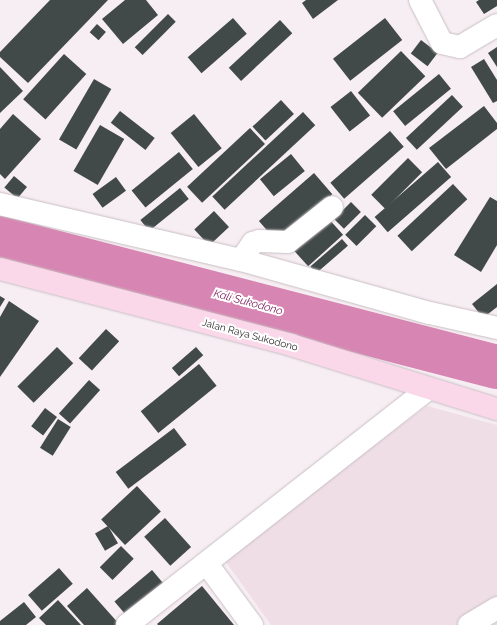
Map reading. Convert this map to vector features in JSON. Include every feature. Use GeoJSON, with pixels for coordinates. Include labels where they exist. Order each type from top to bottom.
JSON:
{"type":"FeatureCollection","features":[{"type":"Feature","properties":{"kind":"main road","name":"Jalan Raya Sukodono"},"geometry":{"type":"LineString","coordinates":[[0,269],[291,345],[428,389],[497,408]]}},
{"type":"Feature","properties":{"kind":"street"},"geometry":{"type":"LineString","coordinates":[[420,0],[442,43],[460,47],[497,25]]}},
{"type":"Feature","properties":{"kind":"street"},"geometry":{"type":"LineString","coordinates":[[0,204],[241,260],[430,313],[497,328]]}},
{"type":"Feature","properties":{"kind":"street"},"geometry":{"type":"LineString","coordinates":[[241,260],[253,243],[259,241],[288,242],[332,207]]}},
{"type":"Feature","properties":{"kind":"street"},"geometry":{"type":"LineString","coordinates":[[127,625],[207,564],[428,389]]}},
{"type":"Feature","properties":{"kind":"street"},"geometry":{"type":"LineString","coordinates":[[207,564],[252,625]]}},
{"type":"Feature","properties":{"kind":"street"},"geometry":{"type":"LineString","coordinates":[[470,625],[497,608]]}},
{"type":"Feature","properties":{"kind":"shaded area"},"geometry":{"type":"Polygon","coordinates":[[[427,406],[497,425],[497,625],[271,625],[223,558],[427,406]]]}},
{"type":"Feature","properties":{"kind":"building"},"geometry":{"type":"Polygon","coordinates":[[[50,0],[108,0],[28,83],[0,57],[0,52],[50,0]]]}},
{"type":"Feature","properties":{"kind":"building"},"geometry":{"type":"Polygon","coordinates":[[[125,0],[146,0],[158,15],[123,44],[102,19],[125,0]]]}},
{"type":"Feature","properties":{"kind":"building"},"geometry":{"type":"Polygon","coordinates":[[[306,0],[338,0],[313,19],[302,3],[306,0]]]}},
{"type":"Feature","properties":{"kind":"building"},"geometry":{"type":"Polygon","coordinates":[[[479,0],[497,0],[497,6],[484,14],[476,2],[479,0]]]}},
{"type":"Feature","properties":{"kind":"building"},"geometry":{"type":"Polygon","coordinates":[[[168,14],[176,22],[143,55],[135,47],[168,14]]]}},
{"type":"Feature","properties":{"kind":"building"},"geometry":{"type":"Polygon","coordinates":[[[233,18],[247,34],[201,73],[188,57],[233,18]]]}},
{"type":"Feature","properties":{"kind":"building"},"geometry":{"type":"Polygon","coordinates":[[[385,18],[402,40],[350,81],[333,59],[385,18]]]}},
{"type":"Feature","properties":{"kind":"building"},"geometry":{"type":"Polygon","coordinates":[[[280,20],[292,33],[241,81],[229,68],[280,20]]]}},
{"type":"Feature","properties":{"kind":"building"},"geometry":{"type":"Polygon","coordinates":[[[97,24],[106,32],[99,40],[90,32],[97,24]]]}},
{"type":"Feature","properties":{"kind":"building"},"geometry":{"type":"Polygon","coordinates":[[[421,40],[438,53],[428,66],[411,54],[421,40]]]}},
{"type":"Feature","properties":{"kind":"building"},"geometry":{"type":"Polygon","coordinates":[[[497,47],[497,67],[488,53],[497,47]]]}},
{"type":"Feature","properties":{"kind":"building"},"geometry":{"type":"Polygon","coordinates":[[[401,51],[425,76],[382,118],[358,93],[401,51]]]}},
{"type":"Feature","properties":{"kind":"building"},"geometry":{"type":"Polygon","coordinates":[[[64,54],[86,74],[45,119],[23,99],[64,54]]]}},
{"type":"Feature","properties":{"kind":"building"},"geometry":{"type":"Polygon","coordinates":[[[484,59],[497,80],[497,101],[493,103],[471,67],[484,59]]]}},
{"type":"Feature","properties":{"kind":"building"},"geometry":{"type":"Polygon","coordinates":[[[0,67],[23,91],[0,113],[0,67]]]}},
{"type":"Feature","properties":{"kind":"building"},"geometry":{"type":"Polygon","coordinates":[[[439,74],[451,89],[405,126],[393,111],[439,74]]]}},
{"type":"Feature","properties":{"kind":"building"},"geometry":{"type":"Polygon","coordinates":[[[94,79],[111,89],[76,150],[59,140],[94,79]]]}},
{"type":"Feature","properties":{"kind":"building"},"geometry":{"type":"Polygon","coordinates":[[[351,91],[370,115],[350,131],[331,107],[351,91]]]}},
{"type":"Feature","properties":{"kind":"building"},"geometry":{"type":"Polygon","coordinates":[[[452,95],[463,107],[417,150],[406,138],[452,95]]]}},
{"type":"Feature","properties":{"kind":"building"},"geometry":{"type":"Polygon","coordinates":[[[281,100],[294,114],[265,140],[252,127],[281,100]]]}},
{"type":"Feature","properties":{"kind":"building"},"geometry":{"type":"Polygon","coordinates":[[[484,106],[497,123],[497,129],[446,169],[429,148],[484,106]]]}},
{"type":"Feature","properties":{"kind":"building"},"geometry":{"type":"Polygon","coordinates":[[[120,111],[155,138],[145,150],[111,123],[120,111]]]}},
{"type":"Feature","properties":{"kind":"building"},"geometry":{"type":"Polygon","coordinates":[[[303,112],[315,125],[225,210],[212,197],[303,112]]]}},
{"type":"Feature","properties":{"kind":"building"},"geometry":{"type":"Polygon","coordinates":[[[13,114],[41,139],[5,179],[0,174],[0,129],[13,114]]]}},
{"type":"Feature","properties":{"kind":"building"},"geometry":{"type":"Polygon","coordinates":[[[194,114],[222,148],[198,167],[171,133],[194,114]]]}},
{"type":"Feature","properties":{"kind":"building"},"geometry":{"type":"Polygon","coordinates":[[[100,125],[124,139],[98,185],[74,171],[100,125]]]}},
{"type":"Feature","properties":{"kind":"building"},"geometry":{"type":"Polygon","coordinates":[[[250,128],[265,144],[202,203],[187,187],[250,128]]]}},
{"type":"Feature","properties":{"kind":"building"},"geometry":{"type":"Polygon","coordinates":[[[390,131],[404,147],[344,199],[330,183],[390,131]]]}},
{"type":"Feature","properties":{"kind":"building"},"geometry":{"type":"Polygon","coordinates":[[[179,152],[193,169],[145,207],[132,190],[179,152]]]}},
{"type":"Feature","properties":{"kind":"building"},"geometry":{"type":"Polygon","coordinates":[[[291,154],[305,171],[274,196],[260,179],[291,154]]]}},
{"type":"Feature","properties":{"kind":"building"},"geometry":{"type":"Polygon","coordinates":[[[408,158],[422,172],[385,209],[371,195],[408,158]]]}},
{"type":"Feature","properties":{"kind":"building"},"geometry":{"type":"Polygon","coordinates":[[[438,162],[451,177],[388,232],[375,217],[438,162]]]}},
{"type":"Feature","properties":{"kind":"building"},"geometry":{"type":"Polygon","coordinates":[[[314,173],[332,194],[277,242],[259,221],[314,173]]]}},
{"type":"Feature","properties":{"kind":"building"},"geometry":{"type":"Polygon","coordinates":[[[14,176],[27,187],[17,198],[4,187],[14,176]]]}},
{"type":"Feature","properties":{"kind":"building"},"geometry":{"type":"Polygon","coordinates":[[[116,177],[126,191],[103,208],[93,194],[116,177]]]}},
{"type":"Feature","properties":{"kind":"building"},"geometry":{"type":"Polygon","coordinates":[[[453,184],[467,199],[412,251],[397,236],[453,184]]]}},
{"type":"Feature","properties":{"kind":"building"},"geometry":{"type":"Polygon","coordinates":[[[180,188],[189,199],[149,231],[140,220],[180,188]]]}},
{"type":"Feature","properties":{"kind":"building"},"geometry":{"type":"Polygon","coordinates":[[[490,197],[497,201],[497,245],[481,272],[454,255],[490,197]]]}},
{"type":"Feature","properties":{"kind":"building"},"geometry":{"type":"Polygon","coordinates":[[[351,202],[361,212],[344,229],[334,219],[351,202]]]}},
{"type":"Feature","properties":{"kind":"building"},"geometry":{"type":"Polygon","coordinates":[[[214,211],[229,227],[209,246],[194,229],[214,211]]]}},
{"type":"Feature","properties":{"kind":"building"},"geometry":{"type":"Polygon","coordinates":[[[365,215],[376,226],[357,246],[345,235],[365,215]]]}},
{"type":"Feature","properties":{"kind":"building"},"geometry":{"type":"Polygon","coordinates":[[[327,217],[343,235],[308,266],[292,248],[327,217]]]}},
{"type":"Feature","properties":{"kind":"building"},"geometry":{"type":"Polygon","coordinates":[[[342,239],[348,246],[316,273],[310,267],[342,239]]]}},
{"type":"Feature","properties":{"kind":"building"},"geometry":{"type":"Polygon","coordinates":[[[497,284],[497,307],[483,318],[472,304],[497,284]]]}},
{"type":"Feature","properties":{"kind":"building"},"geometry":{"type":"Polygon","coordinates":[[[0,296],[5,299],[0,307],[0,296]]]}},
{"type":"Feature","properties":{"kind":"building"},"geometry":{"type":"Polygon","coordinates":[[[9,301],[39,321],[0,377],[0,317],[9,301]]]}},
{"type":"Feature","properties":{"kind":"building"},"geometry":{"type":"Polygon","coordinates":[[[106,329],[119,341],[92,371],[79,358],[106,329]]]}},
{"type":"Feature","properties":{"kind":"building"},"geometry":{"type":"Polygon","coordinates":[[[57,347],[73,363],[34,403],[17,387],[57,347]]]}},
{"type":"Feature","properties":{"kind":"building"},"geometry":{"type":"Polygon","coordinates":[[[196,347],[203,355],[179,376],[172,368],[196,347]]]}},
{"type":"Feature","properties":{"kind":"building"},"geometry":{"type":"Polygon","coordinates":[[[199,364],[217,386],[158,433],[141,411],[199,364]]]}},
{"type":"Feature","properties":{"kind":"building"},"geometry":{"type":"Polygon","coordinates":[[[89,380],[100,390],[70,423],[59,413],[89,380]]]}},
{"type":"Feature","properties":{"kind":"building"},"geometry":{"type":"Polygon","coordinates":[[[45,408],[57,417],[43,435],[31,426],[45,408]]]}},
{"type":"Feature","properties":{"kind":"building"},"geometry":{"type":"Polygon","coordinates":[[[58,419],[71,427],[53,456],[40,448],[58,419]]]}},
{"type":"Feature","properties":{"kind":"building"},"geometry":{"type":"Polygon","coordinates":[[[174,428],[187,445],[128,489],[116,472],[174,428]]]}},
{"type":"Feature","properties":{"kind":"building"},"geometry":{"type":"Polygon","coordinates":[[[137,486],[161,512],[125,545],[101,519],[137,486]]]}},
{"type":"Feature","properties":{"kind":"building"},"geometry":{"type":"Polygon","coordinates":[[[165,518],[191,547],[170,566],[144,537],[165,518]]]}},
{"type":"Feature","properties":{"kind":"building"},"geometry":{"type":"Polygon","coordinates":[[[108,526],[118,543],[105,551],[95,534],[108,526]]]}},
{"type":"Feature","properties":{"kind":"building"},"geometry":{"type":"Polygon","coordinates":[[[121,546],[134,559],[113,580],[100,567],[121,546]]]}},
{"type":"Feature","properties":{"kind":"building"},"geometry":{"type":"Polygon","coordinates":[[[59,568],[73,584],[42,611],[28,595],[59,568]]]}},
{"type":"Feature","properties":{"kind":"building"},"geometry":{"type":"Polygon","coordinates":[[[152,570],[167,588],[129,619],[114,601],[152,570]]]}},
{"type":"Feature","properties":{"kind":"building"},"geometry":{"type":"Polygon","coordinates":[[[202,586],[234,625],[157,624],[202,586]]]}},
{"type":"Feature","properties":{"kind":"building"},"geometry":{"type":"Polygon","coordinates":[[[87,588],[120,625],[84,625],[67,606],[87,588]]]}},
{"type":"Feature","properties":{"kind":"building"},"geometry":{"type":"Polygon","coordinates":[[[58,600],[81,625],[46,625],[39,618],[58,600]]]}},
{"type":"Feature","properties":{"kind":"building"},"geometry":{"type":"Polygon","coordinates":[[[24,602],[36,617],[26,625],[0,625],[0,621],[24,602]]]}},
{"type":"Feature","properties":{"kind":"waterway","name":"Kali Sukodono"},"geometry":{"type":"LineString","coordinates":[[0,238],[497,367]]}}]}
